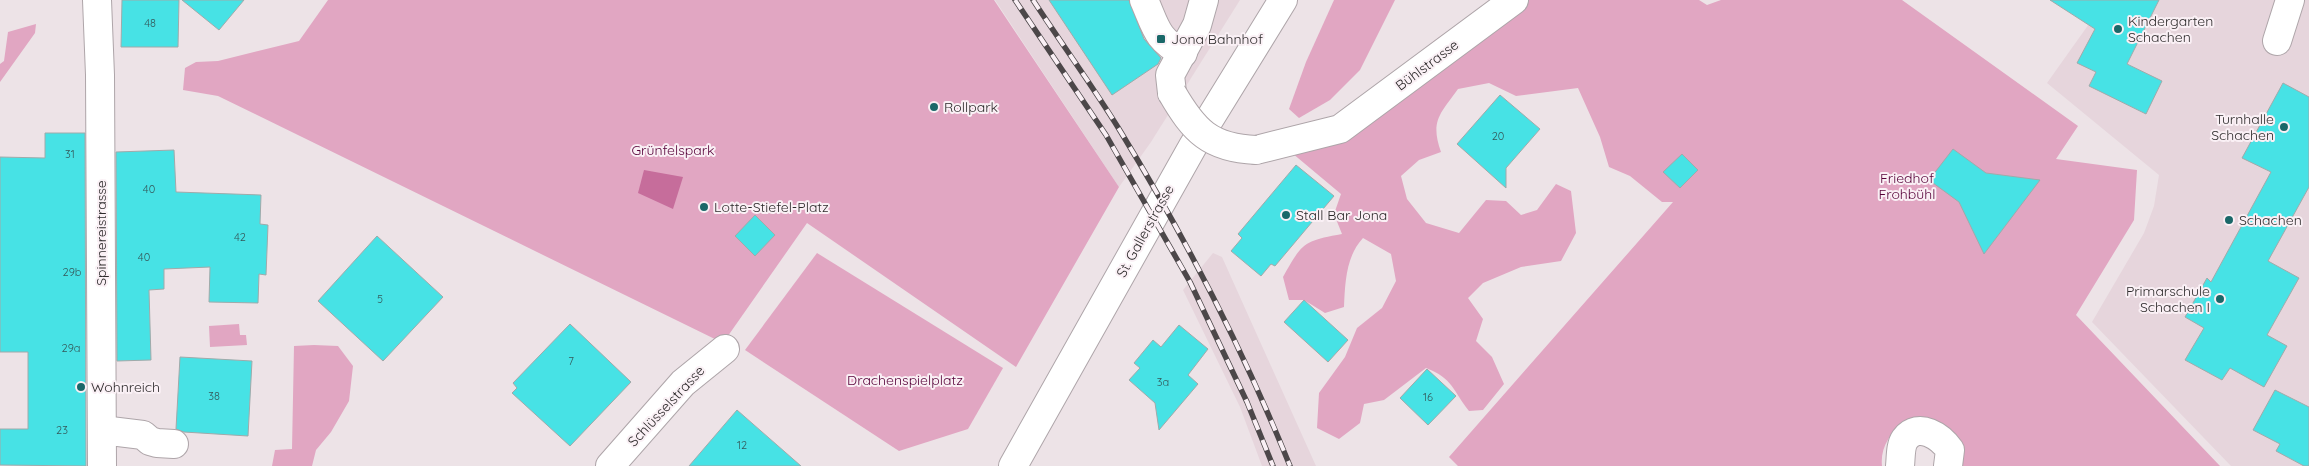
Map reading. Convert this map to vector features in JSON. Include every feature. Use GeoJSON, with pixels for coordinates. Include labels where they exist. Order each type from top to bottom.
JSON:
{"type":"FeatureCollection","features":[{"type":"Feature","properties":{"kind":"street","name":"Spinnereistrasse"},"geometry":{"type":"LineString","coordinates":[[97,0],[100,75],[102,466]]}},
{"type":"Feature","properties":{"kind":"street"},"geometry":{"type":"LineString","coordinates":[[1144,0],[1161,39],[1168,46],[1183,53],[1197,24],[1204,0]]}},
{"type":"Feature","properties":{"kind":"street","name":"St. Gallerstrasse"},"geometry":{"type":"LineString","coordinates":[[1013,466],[1192,146],[1283,0]]}},
{"type":"Feature","properties":{"kind":"street","name":"Bühlstrasse"},"geometry":{"type":"LineString","coordinates":[[1183,53],[1170,75],[1172,93],[1189,122],[1216,142],[1232,149],[1256,150],[1340,129],[1514,0]]}},
{"type":"Feature","properties":{"kind":"street"},"geometry":{"type":"LineString","coordinates":[[2277,41],[2290,0]]}},
{"type":"Feature","properties":{"kind":"street","name":"Schlüsselstrasse"},"geometry":{"type":"LineString","coordinates":[[613,465],[683,383],[725,348]]}},
{"type":"Feature","properties":{"kind":"street"},"geometry":{"type":"LineString","coordinates":[[102,430],[143,435],[157,444],[174,444]]}},
{"type":"Feature","properties":{"kind":"street"},"geometry":{"type":"LineString","coordinates":[[1900,466],[1901,451],[1905,439],[1915,432],[1932,432],[1943,439],[1950,450],[1948,466]]}},
{"type":"Feature","properties":{"kind":"shaded area"},"geometry":{"type":"Polygon","coordinates":[[[995,0],[1240,0],[1151,142],[1119,187],[995,0]]]}},
{"type":"Feature","properties":{"kind":"shaded area","name":"Schachen"},"geometry":{"type":"Polygon","coordinates":[[[2106,0],[2309,0],[2309,466],[2231,466],[2092,322],[2144,233],[2154,206],[2159,175],[2047,83],[2106,0]]]}},
{"type":"Feature","properties":{"kind":"shaded area"},"geometry":{"type":"Polygon","coordinates":[[[644,170],[683,177],[673,209],[638,193],[644,170]]]}},
{"type":"Feature","properties":{"kind":"shaded area"},"geometry":{"type":"Polygon","coordinates":[[[1213,253],[1222,257],[1316,466],[1262,466],[1240,407],[1183,290],[1213,253]]]}},
{"type":"Feature","properties":{"kind":"green space","name":"Grünfelspark"},"geometry":{"type":"Polygon","coordinates":[[[328,0],[994,0],[1119,187],[1016,367],[807,223],[723,343],[218,96],[183,90],[185,68],[196,62],[218,61],[299,41],[328,0]]]}},
{"type":"Feature","properties":{"kind":"green space"},"geometry":{"type":"Polygon","coordinates":[[[1334,0],[1395,0],[1360,70],[1330,100],[1299,118],[1289,109],[1306,62],[1334,0]]]}},
{"type":"Feature","properties":{"kind":"green space","name":"Friedhof Frohbühl"},"geometry":{"type":"Polygon","coordinates":[[[1491,0],[1699,0],[1707,5],[1721,0],[1902,0],[2078,126],[2056,159],[2137,170],[2134,220],[2076,315],[2220,466],[1955,466],[1957,436],[1934,425],[1903,421],[1884,447],[1882,466],[1458,466],[1449,457],[1673,202],[1662,202],[1630,176],[1609,167],[1600,137],[1578,88],[1516,96],[1489,83],[1458,89],[1446,105],[1437,125],[1436,133],[1441,152],[1419,160],[1401,176],[1407,199],[1426,223],[1459,233],[1486,200],[1506,201],[1521,215],[1537,210],[1556,184],[1571,191],[1576,233],[1561,261],[1521,267],[1483,283],[1468,298],[1483,319],[1476,341],[1492,357],[1504,384],[1483,410],[1469,411],[1452,386],[1442,376],[1426,368],[1384,400],[1364,404],[1360,423],[1339,439],[1317,428],[1319,393],[1345,357],[1357,328],[1382,308],[1396,281],[1391,254],[1363,238],[1357,245],[1350,261],[1346,279],[1344,307],[1325,313],[1304,300],[1289,300],[1283,277],[1300,250],[1311,242],[1342,234],[1334,214],[1341,194],[1292,153],[1438,38],[1491,0]]]}},
{"type":"Feature","properties":{"kind":"green space"},"geometry":{"type":"Polygon","coordinates":[[[36,24],[35,33],[0,82],[0,64],[4,61],[8,32],[36,24]]]}},
{"type":"Feature","properties":{"kind":"green space","name":"Drachenspielplatz"},"geometry":{"type":"Polygon","coordinates":[[[817,253],[1003,368],[968,429],[899,451],[745,350],[817,253]]]}},
{"type":"Feature","properties":{"kind":"green space"},"geometry":{"type":"Polygon","coordinates":[[[239,324],[240,335],[246,335],[247,345],[210,347],[209,326],[239,324]]]}},
{"type":"Feature","properties":{"kind":"green space"},"geometry":{"type":"Polygon","coordinates":[[[294,346],[338,346],[353,366],[349,401],[331,432],[316,450],[312,466],[272,466],[275,450],[292,449],[294,346]]]}},
{"type":"Feature","properties":{"kind":"building"},"geometry":{"type":"Polygon","coordinates":[[[122,0],[179,0],[178,47],[121,47],[122,0]]]}},
{"type":"Feature","properties":{"kind":"building"},"geometry":{"type":"Polygon","coordinates":[[[182,0],[244,0],[219,30],[182,0]]]}},
{"type":"Feature","properties":{"kind":"building"},"geometry":{"type":"Polygon","coordinates":[[[1049,0],[1129,0],[1144,39],[1161,58],[1158,64],[1112,95],[1049,0]]]}},
{"type":"Feature","properties":{"kind":"building"},"geometry":{"type":"Polygon","coordinates":[[[2050,0],[2159,0],[2127,64],[2162,81],[2146,114],[2089,86],[2096,72],[2077,63],[2095,29],[2050,0]]]}},
{"type":"Feature","properties":{"kind":"building"},"geometry":{"type":"Polygon","coordinates":[[[2283,83],[2309,97],[2309,187],[2268,261],[2299,278],[2267,335],[2287,346],[2264,387],[2230,368],[2222,380],[2185,360],[2204,328],[2185,317],[2207,278],[2211,282],[2271,172],[2242,158],[2283,83]]]}},
{"type":"Feature","properties":{"kind":"building"},"geometry":{"type":"Polygon","coordinates":[[[1500,95],[1540,129],[1506,168],[1506,188],[1457,144],[1500,95]]]}},
{"type":"Feature","properties":{"kind":"building"},"geometry":{"type":"Polygon","coordinates":[[[45,133],[85,133],[86,466],[0,465],[0,429],[28,429],[28,352],[0,352],[0,157],[45,158],[45,133]]]}},
{"type":"Feature","properties":{"kind":"building"},"geometry":{"type":"Polygon","coordinates":[[[1953,149],[1986,173],[2040,180],[1984,254],[1959,202],[1929,180],[1953,149]]]}},
{"type":"Feature","properties":{"kind":"building"},"geometry":{"type":"Polygon","coordinates":[[[174,150],[176,192],[261,195],[260,224],[268,225],[266,275],[259,274],[258,303],[209,302],[210,267],[164,269],[164,289],[149,290],[151,360],[117,361],[116,152],[174,150]]]}},
{"type":"Feature","properties":{"kind":"building"},"geometry":{"type":"Polygon","coordinates":[[[1682,154],[1698,170],[1680,188],[1663,172],[1682,154]]]}},
{"type":"Feature","properties":{"kind":"building","name":"Stall Bar Jona"},"geometry":{"type":"Polygon","coordinates":[[[1296,165],[1334,196],[1275,266],[1271,264],[1261,276],[1231,251],[1242,238],[1238,234],[1296,165]]]}},
{"type":"Feature","properties":{"kind":"building"},"geometry":{"type":"Polygon","coordinates":[[[755,215],[775,235],[755,256],[735,236],[755,215]]]}},
{"type":"Feature","properties":{"kind":"building"},"geometry":{"type":"Polygon","coordinates":[[[377,236],[443,297],[383,361],[318,301],[377,236]]]}},
{"type":"Feature","properties":{"kind":"building"},"geometry":{"type":"Polygon","coordinates":[[[1304,300],[1348,340],[1328,362],[1284,322],[1304,300]]]}},
{"type":"Feature","properties":{"kind":"building"},"geometry":{"type":"Polygon","coordinates":[[[570,324],[631,382],[570,446],[512,393],[517,388],[513,383],[570,324]]]}},
{"type":"Feature","properties":{"kind":"building"},"geometry":{"type":"Polygon","coordinates":[[[1179,325],[1208,349],[1188,375],[1198,384],[1159,430],[1155,403],[1129,380],[1140,368],[1134,363],[1153,340],[1161,347],[1179,325]]]}},
{"type":"Feature","properties":{"kind":"building"},"geometry":{"type":"Polygon","coordinates":[[[180,357],[252,361],[248,436],[184,432],[176,429],[180,357]]]}},
{"type":"Feature","properties":{"kind":"building"},"geometry":{"type":"Polygon","coordinates":[[[1427,369],[1456,396],[1428,425],[1400,398],[1427,369]]]}},
{"type":"Feature","properties":{"kind":"building"},"geometry":{"type":"Polygon","coordinates":[[[2275,390],[2309,407],[2309,466],[2304,466],[2276,451],[2280,444],[2253,430],[2275,390]]]}},
{"type":"Feature","properties":{"kind":"building"},"geometry":{"type":"Polygon","coordinates":[[[737,410],[801,466],[689,466],[737,410]]]}},
{"type":"Feature","properties":{"kind":"railway"},"geometry":{"type":"LineString","coordinates":[[1015,0],[1106,135],[1190,282],[1247,402],[1273,466]]}},
{"type":"Feature","properties":{"kind":"railway"},"geometry":{"type":"LineString","coordinates":[[1033,0],[1109,113],[1190,252],[1233,336],[1290,466]]}},
{"type":"Feature","properties":{"kind":"place","name":"Kindergarten Schachen"},"geometry":{"type":"Point","coordinates":[2118,29]}},
{"type":"Feature","properties":{"kind":"place","name":"Jona Bahnhof"},"geometry":{"type":"Point","coordinates":[1161,39]}},
{"type":"Feature","properties":{"kind":"place","name":"Rollpark"},"geometry":{"type":"Point","coordinates":[934,107]}},
{"type":"Feature","properties":{"kind":"place","name":"Turnhalle Schachen"},"geometry":{"type":"Point","coordinates":[2284,127]}},
{"type":"Feature","properties":{"kind":"place","name":"Lotte-Stiefel-Platz"},"geometry":{"type":"Point","coordinates":[704,207]}},
{"type":"Feature","properties":{"kind":"place","name":"Stall Bar Jona"},"geometry":{"type":"Point","coordinates":[1286,215]}},
{"type":"Feature","properties":{"kind":"place","name":"Schachen"},"geometry":{"type":"Point","coordinates":[2229,220]}},
{"type":"Feature","properties":{"kind":"place","name":"Primarschule Schachen I"},"geometry":{"type":"Point","coordinates":[2220,299]}},
{"type":"Feature","properties":{"kind":"place","name":"Wohnreich"},"geometry":{"type":"Point","coordinates":[81,387]}}]}
